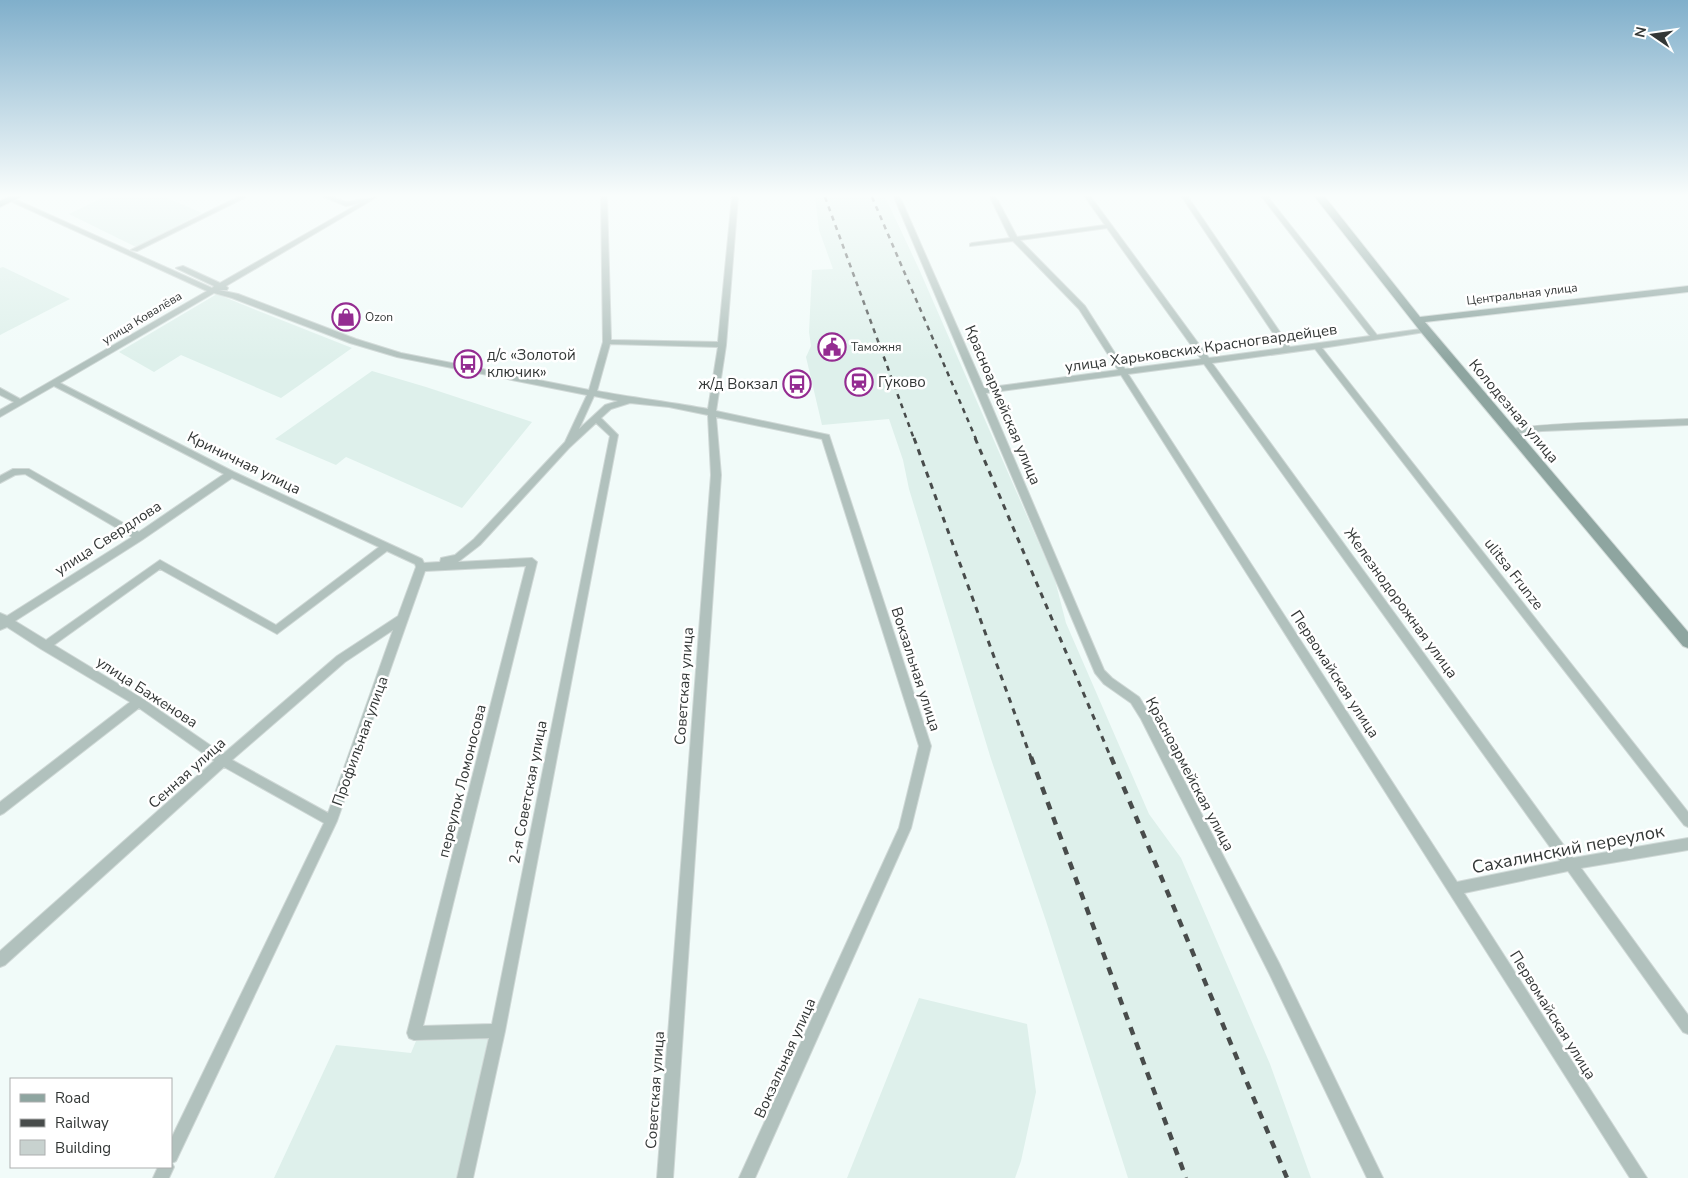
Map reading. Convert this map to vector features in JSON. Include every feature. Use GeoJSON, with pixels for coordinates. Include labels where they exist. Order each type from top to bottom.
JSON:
{"type":"FeatureCollection","features":[{"type":"Feature","properties":{"kind":"main road","name":"Колодезная улица"},"geometry":{"type":"LineString","coordinates":[[1364,252],[1422,325],[1688,642]]}},
{"type":"Feature","properties":{"kind":"street"},"geometry":{"type":"LineString","coordinates":[[129,252],[211,290],[235,296],[309,326],[400,355],[628,400],[669,404],[712,413]]}},
{"type":"Feature","properties":{"kind":"street"},"geometry":{"type":"LineString","coordinates":[[140,252],[220,285],[235,296]]}},
{"type":"Feature","properties":{"kind":"street","name":"улица Ковалёва"},"geometry":{"type":"LineString","coordinates":[[0,414],[278,252]]}},
{"type":"Feature","properties":{"kind":"street"},"geometry":{"type":"LineString","coordinates":[[566,446],[596,386],[607,342],[605,252]]}},
{"type":"Feature","properties":{"kind":"street","name":"Советская улица"},"geometry":{"type":"LineString","coordinates":[[665,1178],[716,476],[712,413],[722,344],[730,252]]}},
{"type":"Feature","properties":{"kind":"street","name":"Красноармейская улица"},"geometry":{"type":"LineString","coordinates":[[921,252],[1100,672],[1108,681],[1135,700],[1145,716],[1274,968],[1375,1178]]}},
{"type":"Feature","properties":{"kind":"street","name":"Первомайская улица"},"geometry":{"type":"LineString","coordinates":[[1028,252],[1082,308],[1639,1178]]}},
{"type":"Feature","properties":{"kind":"street","name":"Железнодорожная улица"},"geometry":{"type":"LineString","coordinates":[[1129,252],[1572,864],[1688,1028]]}},
{"type":"Feature","properties":{"kind":"street"},"geometry":{"type":"LineString","coordinates":[[1223,252],[1288,350]]}},
{"type":"Feature","properties":{"kind":"street"},"geometry":{"type":"LineString","coordinates":[[1309,252],[1376,337]]}},
{"type":"Feature","properties":{"kind":"street","name":"Центральная улица"},"geometry":{"type":"LineString","coordinates":[[1422,325],[1572,301],[1688,289]]}},
{"type":"Feature","properties":{"kind":"street","name":"улица Харьковских Красногвардейцев"},"geometry":{"type":"LineString","coordinates":[[981,391],[1317,346],[1376,337],[1422,325]]}},
{"type":"Feature","properties":{"kind":"street"},"geometry":{"type":"LineString","coordinates":[[607,342],[722,344]]}},
{"type":"Feature","properties":{"kind":"street","name":"ulitsa Frunze"},"geometry":{"type":"LineString","coordinates":[[1317,346],[1688,821]]}},
{"type":"Feature","properties":{"kind":"street","name":"Криничная улица"},"geometry":{"type":"LineString","coordinates":[[54,383],[231,474],[418,562],[421,567]]}},
{"type":"Feature","properties":{"kind":"street"},"geometry":{"type":"LineString","coordinates":[[0,391],[20,402]]}},
{"type":"Feature","properties":{"kind":"street"},"geometry":{"type":"LineString","coordinates":[[421,567],[458,558],[471,548],[566,446],[608,408],[628,400]]}},
{"type":"Feature","properties":{"kind":"street","name":"Вокзальная улица"},"geometry":{"type":"LineString","coordinates":[[712,413],[826,437],[925,746],[905,828],[747,1178]]}},
{"type":"Feature","properties":{"kind":"street","name":"2-я Советская улица"},"geometry":{"type":"LineString","coordinates":[[465,1178],[498,1031],[614,435],[597,419]]}},
{"type":"Feature","properties":{"kind":"street"},"geometry":{"type":"LineString","coordinates":[[1511,431],[1684,422],[1688,431]]}},
{"type":"Feature","properties":{"kind":"street"},"geometry":{"type":"LineString","coordinates":[[0,480],[13,472],[26,471],[139,537]]}},
{"type":"Feature","properties":{"kind":"street","name":"улица Свердлова"},"geometry":{"type":"LineString","coordinates":[[2,622],[139,537],[231,474]]}},
{"type":"Feature","properties":{"kind":"street"},"geometry":{"type":"LineString","coordinates":[[45,646],[160,564],[277,630],[386,547]]}},
{"type":"Feature","properties":{"kind":"street","name":"переулок Ломоносова"},"geometry":{"type":"LineString","coordinates":[[421,567],[532,562],[414,1034],[498,1031]]}},
{"type":"Feature","properties":{"kind":"street","name":"Профильная улица"},"geometry":{"type":"LineString","coordinates":[[172,1154],[331,821],[421,567]]}},
{"type":"Feature","properties":{"kind":"street","name":"Сенная улица"},"geometry":{"type":"LineString","coordinates":[[0,960],[340,659],[404,618]]}},
{"type":"Feature","properties":{"kind":"street","name":"улица Баженова"},"geometry":{"type":"LineString","coordinates":[[2,622],[139,702],[223,761],[331,821]]}},
{"type":"Feature","properties":{"kind":"street"},"geometry":{"type":"LineString","coordinates":[[0,809],[139,702]]}},
{"type":"Feature","properties":{"kind":"street","name":"Сахалинский переулок"},"geometry":{"type":"LineString","coordinates":[[1455,888],[1572,864],[1688,844]]}},
{"type":"Feature","properties":{"kind":"shaded area"},"geometry":{"type":"Polygon","coordinates":[[[827,252],[911,252],[1055,580],[1066,623],[1149,814],[1181,858],[1270,1064],[1311,1178],[1128,1178],[1046,921],[991,759],[909,489],[903,460],[889,419],[822,425],[806,357],[811,346],[809,332],[812,270],[833,269],[827,252]]]}},
{"type":"Feature","properties":{"kind":"shaded area"},"geometry":{"type":"Polygon","coordinates":[[[3,267],[70,299],[0,335],[0,268],[3,267]]]}},
{"type":"Feature","properties":{"kind":"shaded area"},"geometry":{"type":"Polygon","coordinates":[[[217,294],[352,348],[281,398],[181,355],[154,372],[119,352],[217,294]]]}},
{"type":"Feature","properties":{"kind":"shaded area"},"geometry":{"type":"Polygon","coordinates":[[[372,371],[532,422],[462,508],[346,457],[336,465],[275,439],[372,371]]]}},
{"type":"Feature","properties":{"kind":"shaded area"},"geometry":{"type":"Polygon","coordinates":[[[919,998],[1027,1024],[1036,1092],[1021,1161],[1015,1178],[847,1178],[919,998]]]}},
{"type":"Feature","properties":{"kind":"shaded area"},"geometry":{"type":"Polygon","coordinates":[[[488,1039],[458,1178],[274,1178],[336,1045],[411,1053],[416,1041],[488,1039]]]}},
{"type":"Feature","properties":{"kind":"building","name":"Таможня"},"geometry":{"type":"Polygon","coordinates":[[[839,340],[843,351],[825,354],[822,342],[839,340]]]}},
{"type":"Feature","properties":{"kind":"railway"},"geometry":{"type":"LineString","coordinates":[[845,252],[914,439]]}},
{"type":"Feature","properties":{"kind":"railway"},"geometry":{"type":"LineString","coordinates":[[896,252],[976,439]]}},
{"type":"Feature","properties":{"kind":"railway"},"geometry":{"type":"LineString","coordinates":[[914,438],[1031,758]]}},
{"type":"Feature","properties":{"kind":"railway"},"geometry":{"type":"LineString","coordinates":[[975,438],[1111,758]]}},
{"type":"Feature","properties":{"kind":"railway"},"geometry":{"type":"LineString","coordinates":[[1031,757],[1186,1178]]}},
{"type":"Feature","properties":{"kind":"railway"},"geometry":{"type":"LineString","coordinates":[[1111,757],[1287,1178]]}},
{"type":"Feature","properties":{"kind":"place","name":"Ozon"},"geometry":{"type":"Point","coordinates":[346,317]}},
{"type":"Feature","properties":{"kind":"place","name":"Таможня"},"geometry":{"type":"Point","coordinates":[832,347]}},
{"type":"Feature","properties":{"kind":"place","name":"д/с «Золотой ключик»"},"geometry":{"type":"Point","coordinates":[468,364]}},
{"type":"Feature","properties":{"kind":"place","name":"Гуково"},"geometry":{"type":"Point","coordinates":[859,382]}},
{"type":"Feature","properties":{"kind":"place","name":"ж/д Вокзал"},"geometry":{"type":"Point","coordinates":[797,384]}}]}
